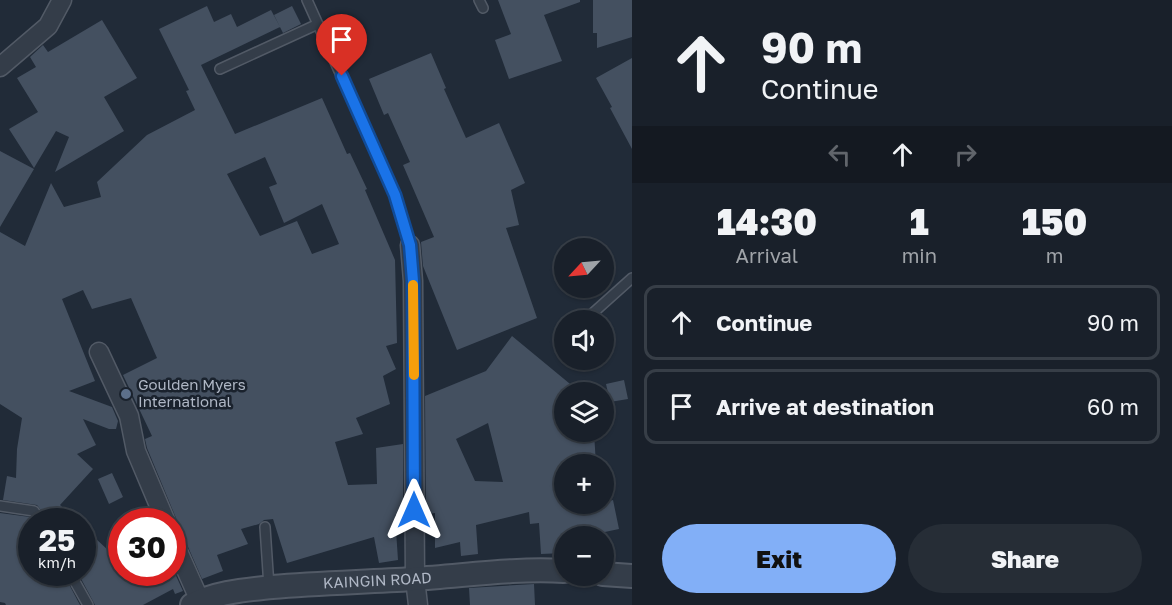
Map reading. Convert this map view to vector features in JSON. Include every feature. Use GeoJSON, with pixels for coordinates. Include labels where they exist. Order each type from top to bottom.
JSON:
{"type":"FeatureCollection","features":[{"type":"Feature","properties":{"kind":"street"},"geometry":{"type":"LineString","coordinates":[[0,67],[48,26],[62,0]]}},
{"type":"Feature","properties":{"kind":"street"},"geometry":{"type":"LineString","coordinates":[[410,245],[413,281],[415,579],[418,605]]}},
{"type":"Feature","properties":{"kind":"street"},"geometry":{"type":"LineString","coordinates":[[99,352],[129,416],[136,451],[160,508]]}},
{"type":"Feature","properties":{"kind":"street"},"geometry":{"type":"LineString","coordinates":[[186,563],[208,602]]}},
{"type":"Feature","properties":{"kind":"street","name":"KAINGIN ROAD"},"geometry":{"type":"LineString","coordinates":[[208,602],[250,589],[269,587],[415,579],[484,572],[554,571]]}},
{"type":"Feature","properties":{"kind":"street"},"geometry":{"type":"LineString","coordinates":[[614,575],[632,576]]}},
{"type":"Feature","properties":{"kind":"lane"},"geometry":{"type":"LineString","coordinates":[[307,0],[395,195],[410,245]]}},
{"type":"Feature","properties":{"kind":"lane"},"geometry":{"type":"LineString","coordinates":[[220,69],[318,24]]}},
{"type":"Feature","properties":{"kind":"lane"},"geometry":{"type":"LineString","coordinates":[[596,310],[632,278]]}},
{"type":"Feature","properties":{"kind":"lane"},"geometry":{"type":"LineString","coordinates":[[0,506],[18,509]]}},
{"type":"Feature","properties":{"kind":"lane"},"geometry":{"type":"LineString","coordinates":[[265,526],[269,587]]}},
{"type":"Feature","properties":{"kind":"lane"},"geometry":{"type":"LineString","coordinates":[[77,586],[88,605]]}},
{"type":"Feature","properties":{"kind":"building"},"geometry":{"type":"Polygon","coordinates":[[[498,0],[580,0],[580,2],[544,15],[562,61],[509,79],[495,40],[511,34],[498,0]]]}},
{"type":"Feature","properties":{"kind":"building"},"geometry":{"type":"Polygon","coordinates":[[[593,0],[632,0],[632,37],[597,48],[597,33],[593,33],[593,0]]]}},
{"type":"Feature","properties":{"kind":"building"},"geometry":{"type":"Polygon","coordinates":[[[207,6],[214,22],[231,14],[237,27],[271,10],[280,27],[201,65],[235,134],[322,98],[347,154],[350,153],[367,189],[365,190],[395,260],[397,343],[386,346],[396,369],[383,376],[390,404],[356,418],[363,434],[335,442],[348,485],[377,484],[376,448],[403,444],[403,514],[395,515],[398,560],[379,563],[374,537],[287,563],[273,519],[241,529],[248,544],[217,555],[223,571],[202,579],[186,542],[186,508],[172,508],[147,448],[145,439],[152,436],[123,375],[157,358],[131,298],[92,309],[83,290],[62,299],[95,381],[69,391],[112,407],[118,421],[116,429],[109,429],[83,419],[96,445],[77,454],[93,469],[60,505],[63,508],[39,508],[37,505],[3,500],[7,476],[16,478],[17,449],[22,418],[0,404],[0,232],[25,246],[51,183],[64,207],[101,197],[97,182],[147,135],[195,110],[186,91],[189,90],[159,29],[207,6]],[[265,157],[227,174],[260,236],[297,221],[312,254],[339,244],[322,204],[284,223],[269,187],[277,184],[265,157]]]}},
{"type":"Feature","properties":{"kind":"building"},"geometry":{"type":"Polygon","coordinates":[[[292,6],[301,24],[283,33],[274,15],[292,6]]]}},
{"type":"Feature","properties":{"kind":"building"},"geometry":{"type":"Polygon","coordinates":[[[102,20],[137,78],[104,97],[124,131],[55,172],[69,137],[56,131],[34,168],[9,129],[38,112],[17,78],[36,67],[30,57],[43,45],[48,52],[102,20]]]}},
{"type":"Feature","properties":{"kind":"building"},"geometry":{"type":"Polygon","coordinates":[[[431,53],[466,138],[499,123],[525,183],[511,190],[519,225],[506,228],[537,318],[457,350],[423,266],[421,242],[434,237],[403,165],[410,162],[388,113],[384,115],[369,79],[431,53]]]}},
{"type":"Feature","properties":{"kind":"building"},"geometry":{"type":"Polygon","coordinates":[[[632,58],[632,149],[596,78],[632,58]]]}},
{"type":"Feature","properties":{"kind":"building"},"geometry":{"type":"Polygon","coordinates":[[[0,151],[34,169],[0,227],[0,151]]]}},
{"type":"Feature","properties":{"kind":"building"},"geometry":{"type":"Polygon","coordinates":[[[512,336],[568,382],[554,382],[554,442],[595,442],[595,454],[554,454],[554,514],[614,514],[614,505],[619,529],[614,530],[614,526],[554,526],[554,553],[541,554],[539,523],[530,524],[529,512],[476,525],[478,554],[461,556],[460,542],[435,548],[435,513],[426,514],[425,396],[486,371],[512,336]],[[488,423],[456,439],[475,481],[503,482],[488,423]]]}},
{"type":"Feature","properties":{"kind":"building"},"geometry":{"type":"Polygon","coordinates":[[[624,380],[628,399],[614,401],[614,382],[624,380]]]}},
{"type":"Feature","properties":{"kind":"building"},"geometry":{"type":"Polygon","coordinates":[[[112,473],[123,497],[109,504],[98,479],[112,473]]]}},
{"type":"Feature","properties":{"kind":"building"},"geometry":{"type":"Polygon","coordinates":[[[0,513],[18,515],[18,586],[70,586],[80,605],[6,605],[0,602],[0,513]]]}},
{"type":"Feature","properties":{"kind":"building"},"geometry":{"type":"Polygon","coordinates":[[[96,539],[108,550],[108,586],[181,586],[183,591],[175,594],[173,589],[143,605],[95,605],[85,586],[96,586],[96,539]]]}},
{"type":"Feature","properties":{"kind":"building"},"geometry":{"type":"Polygon","coordinates":[[[534,584],[535,605],[470,605],[469,588],[534,584]]]}},
{"type":"Feature","properties":{"kind":"slow traffic"},"geometry":{"type":"LineString","coordinates":[[413,285],[414,375]]}},
{"type":"Feature","properties":{"kind":"place","name":"Goulden Myers International"},"geometry":{"type":"Point","coordinates":[126,394]}},
{"type":"Feature","properties":{"kind":"route"},"geometry":{"type":"LineString","coordinates":[[342,76],[395,195],[410,245],[413,281],[414,510]]}}]}
